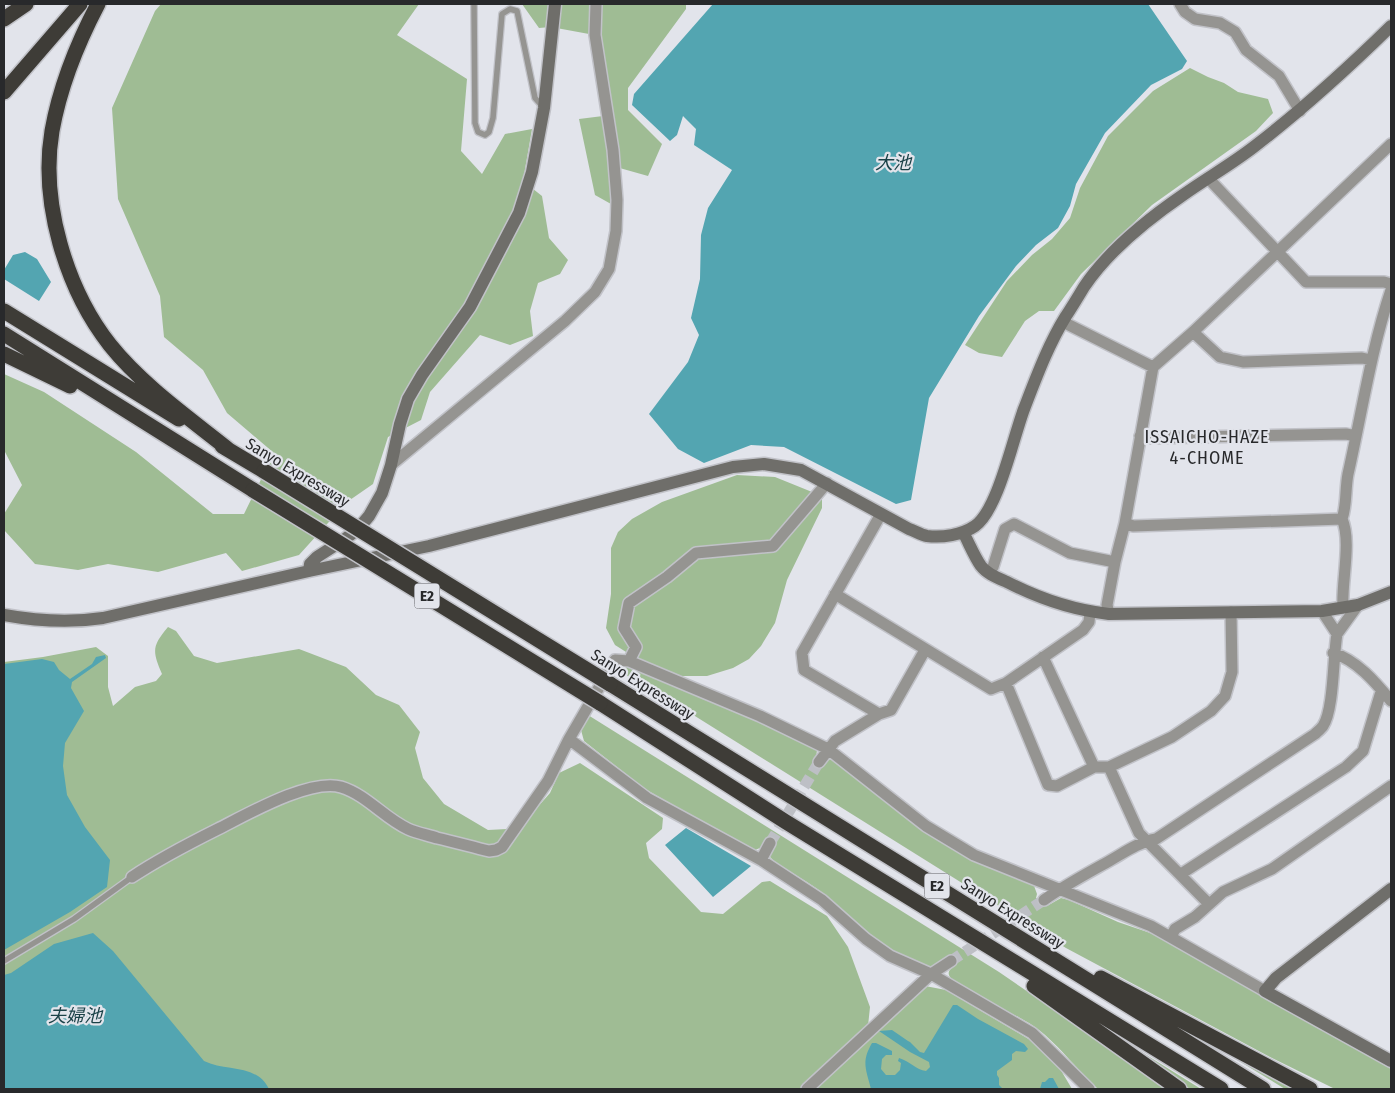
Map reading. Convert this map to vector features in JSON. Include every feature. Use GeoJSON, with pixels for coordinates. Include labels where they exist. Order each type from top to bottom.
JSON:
{"type":"FeatureCollection","features":[{"type":"Feature","properties":{"kind":"highway"},"geometry":{"type":"LineString","coordinates":[[4,19],[26,4]]}},
{"type":"Feature","properties":{"kind":"highway"},"geometry":{"type":"LineString","coordinates":[[4,92],[80,4]]}},
{"type":"Feature","properties":{"kind":"highway"},"geometry":{"type":"LineString","coordinates":[[98,4],[71,62],[58,100],[52,133],[50,173],[52,210],[61,248],[75,286],[110,344],[149,384],[229,450]]}},
{"type":"Feature","properties":{"kind":"highway","name":"Sanyo Expressway"},"geometry":{"type":"LineString","coordinates":[[4,311],[1263,1089]]}},
{"type":"Feature","properties":{"kind":"highway","name":"E2"},"geometry":{"type":"LineString","coordinates":[[4,334],[253,490],[600,703],[786,822],[1221,1089]]}},
{"type":"Feature","properties":{"kind":"highway"},"geometry":{"type":"LineString","coordinates":[[4,354],[51,376],[173,440]]}},
{"type":"Feature","properties":{"kind":"highway"},"geometry":{"type":"LineString","coordinates":[[786,822],[1050,996],[1179,1089]]}},
{"type":"Feature","properties":{"kind":"highway"},"geometry":{"type":"LineString","coordinates":[[981,914],[1310,1089]]}},
{"type":"Feature","properties":{"kind":"street"},"geometry":{"type":"LineString","coordinates":[[309,571],[310,564],[317,557],[358,529],[369,516],[382,493],[408,399],[422,375],[470,307],[519,212],[532,172],[544,108],[555,4]]}},
{"type":"Feature","properties":{"kind":"street"},"geometry":{"type":"LineString","coordinates":[[391,465],[566,321],[595,292],[609,269],[616,230],[617,200],[613,150],[595,35],[596,4]]}},
{"type":"Feature","properties":{"kind":"street"},"geometry":{"type":"LineString","coordinates":[[1180,4],[1185,12],[1194,19],[1220,23],[1235,32],[1246,50],[1279,76],[1300,111]]}},
{"type":"Feature","properties":{"kind":"street"},"geometry":{"type":"LineString","coordinates":[[4,615],[48,620],[88,620],[150,608],[309,571],[429,546],[733,466],[764,464],[802,470],[909,529],[926,536],[946,536],[963,532],[974,527],[988,513],[995,498],[1036,377],[1063,322],[1084,286],[1104,262],[1142,226],[1254,147],[1300,111],[1391,26]]}},
{"type":"Feature","properties":{"kind":"street"},"geometry":{"type":"LineString","coordinates":[[1108,614],[1115,562],[1125,523],[1152,367],[1193,332],[1391,144]]}},
{"type":"Feature","properties":{"kind":"street"},"geometry":{"type":"LineString","coordinates":[[1208,178],[1306,282],[1384,282],[1391,284]]}},
{"type":"Feature","properties":{"kind":"street"},"geometry":{"type":"LineString","coordinates":[[1343,608],[1346,572],[1345,527],[1342,519],[1345,511],[1346,482],[1371,360],[1391,290]]}},
{"type":"Feature","properties":{"kind":"street"},"geometry":{"type":"LineString","coordinates":[[1063,322],[1152,367]]}},
{"type":"Feature","properties":{"kind":"street"},"geometry":{"type":"LineString","coordinates":[[1193,332],[1220,357],[1244,362],[1362,358],[1371,360]]}},
{"type":"Feature","properties":{"kind":"street"},"geometry":{"type":"LineString","coordinates":[[1140,436],[1150,438],[1346,434],[1356,436]]}},
{"type":"Feature","properties":{"kind":"street"},"geometry":{"type":"LineString","coordinates":[[630,661],[636,646],[624,628],[629,603],[667,577],[696,553],[773,546],[826,483]]}},
{"type":"Feature","properties":{"kind":"street"},"geometry":{"type":"LineString","coordinates":[[879,714],[804,670],[802,653],[881,514]]}},
{"type":"Feature","properties":{"kind":"street"},"geometry":{"type":"LineString","coordinates":[[1125,523],[1133,526],[1342,519]]}},
{"type":"Feature","properties":{"kind":"street"},"geometry":{"type":"LineString","coordinates":[[989,573],[993,567],[1005,529],[1014,524],[1070,553],[1115,562]]}},
{"type":"Feature","properties":{"kind":"street"},"geometry":{"type":"LineString","coordinates":[[963,532],[982,566],[989,573],[1032,595],[1062,606],[1090,612],[1108,614],[1322,611],[1358,605],[1391,592]]}},
{"type":"Feature","properties":{"kind":"street"},"geometry":{"type":"LineString","coordinates":[[835,594],[991,689],[1006,683],[1083,630],[1089,622],[1090,612]]}},
{"type":"Feature","properties":{"kind":"street"},"geometry":{"type":"LineString","coordinates":[[1044,900],[1059,889],[1146,840],[1156,839],[1315,734],[1324,725],[1330,708],[1336,634],[1358,605]]}},
{"type":"Feature","properties":{"kind":"street"},"geometry":{"type":"LineString","coordinates":[[1322,611],[1336,634]]}},
{"type":"Feature","properties":{"kind":"street"},"geometry":{"type":"LineString","coordinates":[[1006,683],[1048,784],[1057,786],[1094,767],[1109,767],[1172,737],[1211,710],[1225,696],[1232,672],[1231,612]]}},
{"type":"Feature","properties":{"kind":"street"},"geometry":{"type":"LineString","coordinates":[[819,762],[835,741],[879,714],[891,710],[925,650]]}},
{"type":"Feature","properties":{"kind":"street"},"geometry":{"type":"LineString","coordinates":[[1333,653],[1346,657],[1391,701]]}},
{"type":"Feature","properties":{"kind":"street"},"geometry":{"type":"LineString","coordinates":[[1043,657],[1094,767]]}},
{"type":"Feature","properties":{"kind":"street"},"geometry":{"type":"LineString","coordinates":[[132,877],[157,860],[274,801],[307,789],[326,786],[340,786],[352,791],[410,830],[489,851],[496,850],[502,847],[548,781],[615,660],[630,661],[760,716],[828,749],[926,826],[974,855],[1151,926],[1391,1062]]}},
{"type":"Feature","properties":{"kind":"street"},"geometry":{"type":"LineString","coordinates":[[1181,874],[1346,767],[1363,751],[1380,695],[1383,692]]}},
{"type":"Feature","properties":{"kind":"street"},"geometry":{"type":"LineString","coordinates":[[569,740],[647,798],[761,860],[822,900],[866,939],[890,956],[931,974],[1032,1033],[1082,1087]]}},
{"type":"Feature","properties":{"kind":"street"},"geometry":{"type":"LineString","coordinates":[[1109,767],[1140,833],[1209,904]]}},
{"type":"Feature","properties":{"kind":"street"},"geometry":{"type":"LineString","coordinates":[[1171,937],[1175,929],[1195,918],[1223,892],[1272,869],[1391,786]]}},
{"type":"Feature","properties":{"kind":"street"},"geometry":{"type":"LineString","coordinates":[[761,860],[770,843]]}},
{"type":"Feature","properties":{"kind":"street"},"geometry":{"type":"LineString","coordinates":[[1265,991],[1276,978],[1391,889]]}},
{"type":"Feature","properties":{"kind":"street"},"geometry":{"type":"LineString","coordinates":[[808,1089],[931,974],[951,961]]}},
{"type":"Feature","properties":{"kind":"lane"},"geometry":{"type":"LineString","coordinates":[[474,4],[475,123],[478,132],[485,135],[489,132],[494,118],[502,14],[510,9],[517,11],[535,98],[544,108]]}},
{"type":"Feature","properties":{"kind":"lane"},"geometry":{"type":"LineString","coordinates":[[4,961],[74,919],[132,877]]}},
{"type":"Feature","properties":{"kind":"green space"},"geometry":{"type":"Polygon","coordinates":[[[161,4],[419,4],[397,35],[467,79],[461,151],[482,174],[505,134],[532,129],[523,181],[542,196],[549,238],[568,260],[560,274],[538,283],[530,311],[533,336],[510,345],[480,335],[430,392],[421,420],[388,437],[373,484],[347,502],[299,555],[242,571],[226,553],[158,572],[108,564],[78,570],[35,564],[4,530],[4,514],[22,485],[4,450],[4,374],[44,392],[136,452],[213,514],[244,514],[274,453],[227,413],[203,370],[164,337],[160,296],[118,199],[112,108],[155,11],[161,4]]]}},
{"type":"Feature","properties":{"kind":"green space"},"geometry":{"type":"Polygon","coordinates":[[[522,4],[686,4],[686,9],[628,88],[628,110],[662,144],[648,176],[609,165],[611,204],[595,195],[579,119],[603,116],[589,34],[551,27],[539,28],[522,4]]]}},
{"type":"Feature","properties":{"kind":"green space"},"geometry":{"type":"Polygon","coordinates":[[[1190,68],[1224,83],[1238,92],[1268,99],[1273,113],[1256,131],[1152,205],[1081,274],[1054,311],[1039,311],[1025,321],[1002,357],[979,353],[965,345],[1007,281],[1032,255],[1052,239],[1070,218],[1080,188],[1108,136],[1153,91],[1190,68]]]}},
{"type":"Feature","properties":{"kind":"green space"},"geometry":{"type":"Polygon","coordinates":[[[737,475],[775,477],[817,494],[822,500],[822,508],[787,580],[775,623],[761,646],[749,659],[733,668],[707,676],[679,676],[645,664],[615,645],[606,628],[611,594],[611,548],[618,532],[632,519],[662,502],[737,475]]]}},
{"type":"Feature","properties":{"kind":"green space"},"geometry":{"type":"Polygon","coordinates":[[[168,627],[176,631],[194,656],[217,663],[299,649],[346,667],[376,695],[399,705],[420,732],[415,748],[423,778],[444,804],[488,830],[507,829],[528,818],[550,793],[559,773],[580,763],[663,818],[662,829],[646,843],[649,858],[701,912],[723,914],[762,882],[770,881],[827,916],[848,947],[870,1007],[868,1026],[925,986],[946,990],[1032,1041],[1056,1062],[1072,1089],[4,1089],[4,662],[96,647],[108,656],[108,687],[113,706],[135,687],[156,681],[162,674],[156,660],[155,649],[156,644],[168,627]]]}},
{"type":"Feature","properties":{"kind":"green space"},"geometry":{"type":"Polygon","coordinates":[[[623,665],[630,665],[659,680],[689,690],[813,746],[817,750],[816,758],[835,760],[915,824],[1033,883],[1037,894],[1036,898],[1047,906],[1061,898],[1069,900],[1118,922],[1159,936],[1391,1069],[1391,1089],[1335,1089],[1270,1057],[1066,948],[617,669],[623,665]]]}},
{"type":"Feature","properties":{"kind":"green space"},"geometry":{"type":"Polygon","coordinates":[[[588,715],[999,972],[1088,1033],[1164,1089],[1098,1089],[1041,1031],[955,982],[949,975],[950,970],[956,965],[951,956],[929,968],[914,963],[887,947],[819,890],[774,861],[770,857],[771,851],[762,847],[753,851],[645,789],[584,741],[581,730],[588,715]]]}},
{"type":"Feature","properties":{"kind":"green space"},"geometry":{"type":"Polygon","coordinates":[[[1132,1046],[1201,1089],[1190,1089],[1132,1046]]]}},
{"type":"Feature","properties":{"kind":"green space"},"geometry":{"type":"Polygon","coordinates":[[[1216,1047],[1244,1061],[1294,1089],[1285,1089],[1216,1047]]]}},
{"type":"Feature","properties":{"kind":"water","name":"大池"},"geometry":{"type":"Polygon","coordinates":[[[713,4],[1148,4],[1187,61],[1182,69],[1151,85],[1105,133],[1076,184],[1070,206],[1058,228],[1036,245],[1016,266],[979,316],[929,398],[911,500],[896,504],[784,447],[751,445],[704,463],[678,449],[649,414],[688,362],[699,335],[691,318],[700,279],[701,235],[708,208],[732,170],[694,145],[696,129],[683,116],[677,135],[670,141],[632,105],[634,94],[713,4]]]}},
{"type":"Feature","properties":{"kind":"water"},"geometry":{"type":"Polygon","coordinates":[[[25,252],[37,259],[51,282],[39,301],[4,279],[4,270],[13,255],[25,252]]]}},
{"type":"Feature","properties":{"kind":"water"},"geometry":{"type":"Polygon","coordinates":[[[105,655],[106,658],[72,682],[71,688],[84,711],[65,743],[63,766],[67,795],[85,827],[110,860],[107,887],[70,912],[4,950],[4,664],[42,659],[54,662],[59,670],[70,679],[92,664],[96,657],[105,655]]]}},
{"type":"Feature","properties":{"kind":"water"},"geometry":{"type":"Polygon","coordinates":[[[686,828],[751,866],[713,897],[665,845],[686,828]]]}},
{"type":"Feature","properties":{"kind":"water","name":"夫婦池"},"geometry":{"type":"Polygon","coordinates":[[[93,933],[113,951],[204,1061],[240,1069],[256,1075],[269,1089],[4,1089],[4,975],[11,973],[54,944],[93,933]]]}},
{"type":"Feature","properties":{"kind":"water"},"geometry":{"type":"Polygon","coordinates":[[[953,1005],[957,1005],[978,1019],[1024,1044],[1028,1049],[1025,1052],[1016,1051],[1012,1054],[1012,1060],[997,1071],[999,1085],[1003,1089],[871,1089],[866,1071],[866,1055],[872,1043],[892,1051],[892,1055],[886,1055],[882,1059],[881,1069],[886,1075],[895,1075],[900,1070],[901,1063],[898,1061],[899,1058],[922,1070],[926,1071],[930,1067],[929,1062],[910,1052],[879,1031],[892,1030],[910,1042],[920,1052],[924,1053],[953,1005]]]}},
{"type":"Feature","properties":{"kind":"water"},"geometry":{"type":"Polygon","coordinates":[[[1053,1078],[1059,1089],[1040,1089],[1042,1082],[1053,1078]]]}},
{"type":"Feature","properties":{"kind":"tunnel"},"geometry":{"type":"LineString","coordinates":[[770,843],[819,762]]}},
{"type":"Feature","properties":{"kind":"tunnel"},"geometry":{"type":"LineString","coordinates":[[951,961],[1044,900]]}},
{"type":"Feature","properties":{"kind":"district","name":"ISSAICHO-HAZE 4-CHOME"},"geometry":{"type":"Point","coordinates":[1207,447]}}]}
